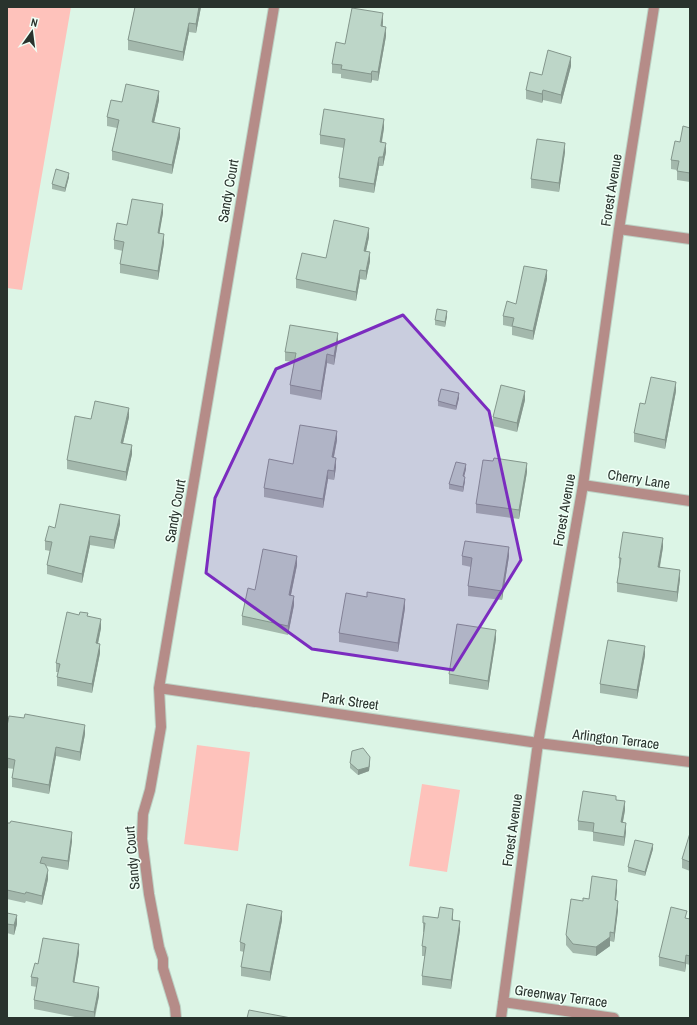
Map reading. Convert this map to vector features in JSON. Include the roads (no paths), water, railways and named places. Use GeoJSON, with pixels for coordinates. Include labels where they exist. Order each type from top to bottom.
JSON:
{"type":"FeatureCollection","features":[{"type":"Feature","properties":{"kind":"street","name":"Sandy Court"},"geometry":{"type":"LineString","coordinates":[[176,1018],[163,968],[164,959],[159,947],[149,894],[142,839],[144,814],[150,790],[161,727],[159,688],[274,7]]}},
{"type":"Feature","properties":{"kind":"street","name":"Forest Avenue"},"geometry":{"type":"LineString","coordinates":[[501,1018],[538,743],[583,485],[619,229],[654,7]]}},
{"type":"Feature","properties":{"kind":"street"},"geometry":{"type":"LineString","coordinates":[[619,229],[690,239]]}},
{"type":"Feature","properties":{"kind":"street","name":"Cherry Lane"},"geometry":{"type":"LineString","coordinates":[[583,485],[690,501]]}},
{"type":"Feature","properties":{"kind":"street","name":"Park Street"},"geometry":{"type":"LineString","coordinates":[[159,688],[538,743]]}},
{"type":"Feature","properties":{"kind":"street","name":"Arlington Terrace"},"geometry":{"type":"LineString","coordinates":[[538,743],[690,762]]}},
{"type":"Feature","properties":{"kind":"street","name":"Greenway Terrace"},"geometry":{"type":"LineString","coordinates":[[503,1002],[614,1018]]}}]}
